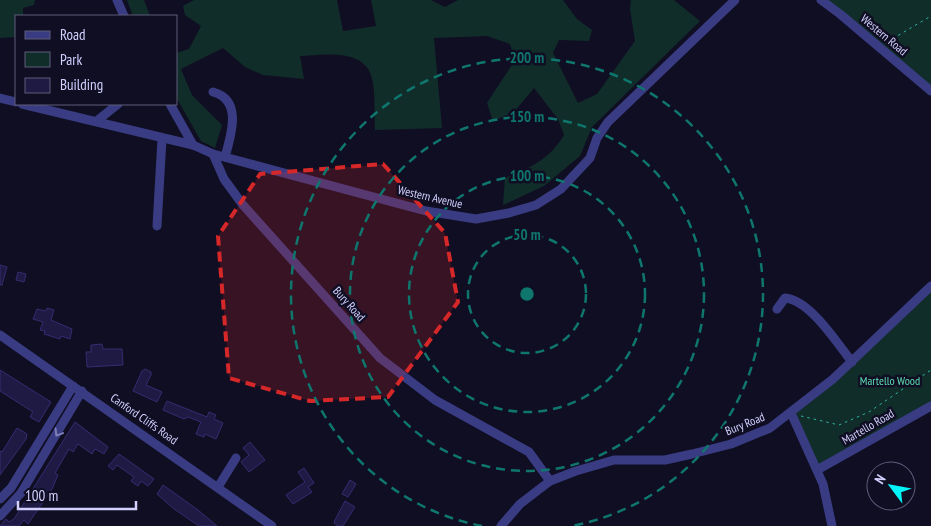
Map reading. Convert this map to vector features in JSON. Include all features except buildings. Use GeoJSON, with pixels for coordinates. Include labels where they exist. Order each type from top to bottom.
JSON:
{"type":"FeatureCollection","features":[{"type":"Feature","properties":{"kind":"street"},"geometry":{"type":"LineString","coordinates":[[116,0],[124,15]]}},
{"type":"Feature","properties":{"kind":"street","name":"Western Avenue"},"geometry":{"type":"LineString","coordinates":[[213,154],[448,216],[476,219],[509,214],[536,205],[562,189],[590,158],[596,138],[608,122],[735,0]]}},
{"type":"Feature","properties":{"kind":"street","name":"Western Road"},"geometry":{"type":"LineString","coordinates":[[820,0],[931,91]]}},
{"type":"Feature","properties":{"kind":"street"},"geometry":{"type":"LineString","coordinates":[[213,92],[224,97],[231,107],[231,134],[225,157]]}},
{"type":"Feature","properties":{"kind":"street"},"geometry":{"type":"LineString","coordinates":[[0,98],[15,102]]}},
{"type":"Feature","properties":{"kind":"street"},"geometry":{"type":"LineString","coordinates":[[26,105],[69,116],[98,120],[162,139],[193,145],[213,154]]}},
{"type":"Feature","properties":{"kind":"street"},"geometry":{"type":"LineString","coordinates":[[98,120],[117,105]]}},
{"type":"Feature","properties":{"kind":"street"},"geometry":{"type":"LineString","coordinates":[[171,105],[193,145]]}},
{"type":"Feature","properties":{"kind":"street"},"geometry":{"type":"LineString","coordinates":[[157,226],[162,139]]}},
{"type":"Feature","properties":{"kind":"street","name":"Bury Road"},"geometry":{"type":"LineString","coordinates":[[213,154],[224,179],[243,205],[380,358],[435,400],[528,452],[550,481]]}},
{"type":"Feature","properties":{"kind":"street","name":"Bury Road"},"geometry":{"type":"LineString","coordinates":[[501,526],[520,504],[550,481],[614,460],[665,460],[702,452],[731,444],[770,428],[852,362],[931,286]]}},
{"type":"Feature","properties":{"kind":"street"},"geometry":{"type":"LineString","coordinates":[[777,309],[785,298],[805,307],[816,316],[852,362]]}},
{"type":"Feature","properties":{"kind":"street","name":"Canford Cliffs Road"},"geometry":{"type":"LineString","coordinates":[[0,335],[272,526]]}},
{"type":"Feature","properties":{"kind":"street"},"geometry":{"type":"LineString","coordinates":[[0,499],[11,488],[78,388]]}},
{"type":"Feature","properties":{"kind":"street"},"geometry":{"type":"LineString","coordinates":[[0,516],[21,493],[78,388]]}},
{"type":"Feature","properties":{"kind":"street","name":"Martello Road"},"geometry":{"type":"LineString","coordinates":[[816,470],[931,406]]}},
{"type":"Feature","properties":{"kind":"street"},"geometry":{"type":"LineString","coordinates":[[791,413],[823,484],[832,526]]}},
{"type":"Feature","properties":{"kind":"street"},"geometry":{"type":"LineString","coordinates":[[218,487],[236,458]]}},
{"type":"Feature","properties":{"kind":"path"},"geometry":{"type":"LineString","coordinates":[[879,47],[931,16]]}},
{"type":"Feature","properties":{"kind":"path"},"geometry":{"type":"LineString","coordinates":[[791,413],[839,426],[869,412],[931,370]]}},
{"type":"Feature","properties":{"kind":"highlighted area"},"geometry":{"type":"Polygon","coordinates":[[[383,164],[445,233],[458,302],[388,397],[310,401],[229,378],[218,236],[260,174],[383,164]]]}},
{"type":"Feature","properties":{"kind":"green space"},"geometry":{"type":"Polygon","coordinates":[[[0,0],[35,0],[34,5],[23,8],[23,15],[15,15],[15,37],[0,38],[0,0]]]}},
{"type":"Feature","properties":{"kind":"green space"},"geometry":{"type":"Polygon","coordinates":[[[127,0],[144,0],[150,15],[133,15],[127,0]]]}},
{"type":"Feature","properties":{"kind":"green space"},"geometry":{"type":"Polygon","coordinates":[[[194,0],[337,0],[343,31],[376,26],[371,0],[431,0],[445,7],[458,0],[563,0],[577,19],[592,30],[589,41],[559,40],[553,53],[578,103],[597,94],[635,41],[630,9],[631,0],[674,0],[700,21],[592,127],[580,156],[544,186],[503,205],[505,178],[546,157],[564,135],[558,119],[534,88],[514,112],[493,121],[487,103],[515,60],[510,44],[487,36],[434,38],[442,128],[375,130],[373,81],[366,66],[359,61],[350,57],[329,54],[300,56],[304,79],[263,75],[245,67],[223,48],[181,69],[192,95],[222,125],[215,148],[201,141],[178,101],[178,52],[189,49],[201,26],[185,15],[183,6],[194,0]]]}},
{"type":"Feature","properties":{"kind":"green space"},"geometry":{"type":"Polygon","coordinates":[[[821,0],[931,0],[931,91],[821,0]]]}},
{"type":"Feature","properties":{"kind":"green space","name":"Martello Wood"},"geometry":{"type":"Polygon","coordinates":[[[931,286],[931,406],[817,470],[791,413],[931,286]]]}}]}
